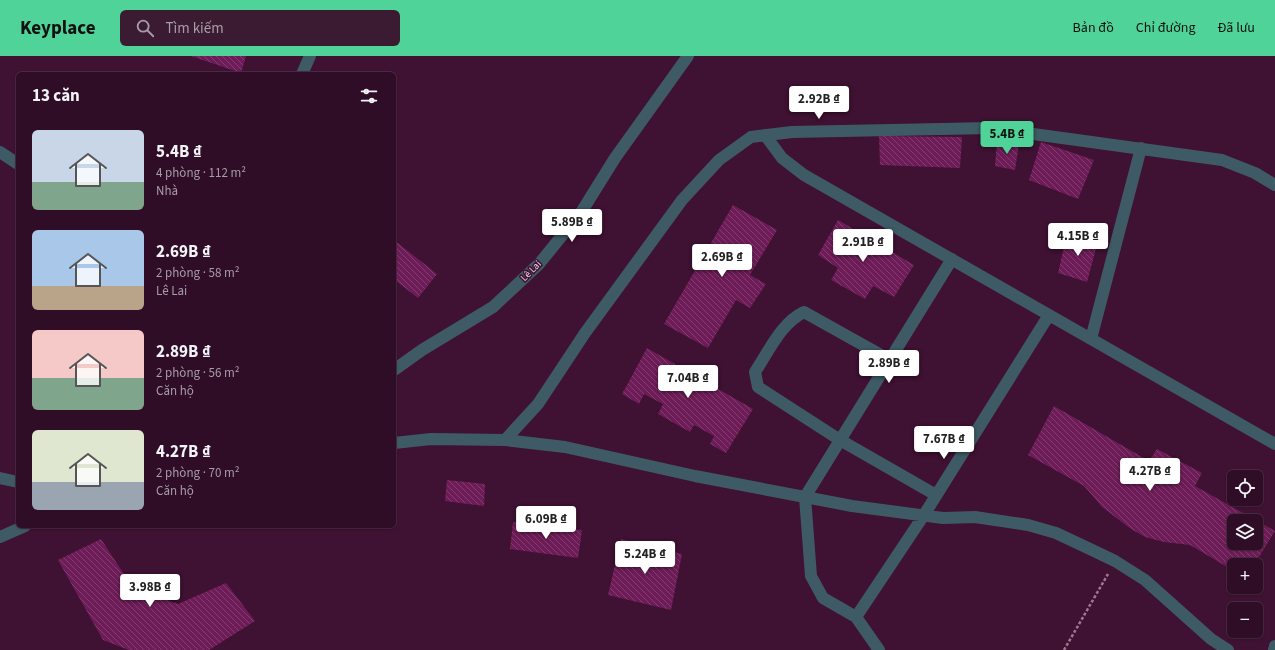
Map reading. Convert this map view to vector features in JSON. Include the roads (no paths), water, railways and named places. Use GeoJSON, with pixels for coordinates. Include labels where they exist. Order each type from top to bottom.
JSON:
{"type":"FeatureCollection","features":[{"type":"Feature","properties":{"kind":"street"},"geometry":{"type":"LineString","coordinates":[[303,72],[310,56]]}},
{"type":"Feature","properties":{"kind":"street","name":"Lê Lai"},"geometry":{"type":"LineString","coordinates":[[396,369],[422,350],[494,307],[539,264],[582,211],[615,158],[688,56]]}},
{"type":"Feature","properties":{"kind":"street"},"geometry":{"type":"LineString","coordinates":[[505,440],[538,404],[585,333],[682,200],[718,160],[751,137],[792,132],[990,128],[1222,160],[1256,173],[1275,185]]}},
{"type":"Feature","properties":{"kind":"street"},"geometry":{"type":"LineString","coordinates":[[764,135],[782,158],[804,175],[1275,444]]}},
{"type":"Feature","properties":{"kind":"street"},"geometry":{"type":"LineString","coordinates":[[1091,339],[1141,148]]}},
{"type":"Feature","properties":{"kind":"street"},"geometry":{"type":"LineString","coordinates":[[0,152],[16,163]]}},
{"type":"Feature","properties":{"kind":"street"},"geometry":{"type":"LineString","coordinates":[[879,650],[856,617],[824,598],[811,576],[805,497],[952,259]]}},
{"type":"Feature","properties":{"kind":"street"},"geometry":{"type":"LineString","coordinates":[[890,360],[804,312],[794,317],[784,328],[755,372],[758,387],[840,440],[936,495]]}},
{"type":"Feature","properties":{"kind":"street"},"geometry":{"type":"LineString","coordinates":[[856,617],[924,515],[1049,315]]}},
{"type":"Feature","properties":{"kind":"street"},"geometry":{"type":"LineString","coordinates":[[396,443],[431,439],[505,440],[565,447],[695,476],[852,506],[944,518],[975,517],[1028,525],[1056,533],[1115,561],[1145,580],[1211,639],[1228,650]]}},
{"type":"Feature","properties":{"kind":"street"},"geometry":{"type":"LineString","coordinates":[[0,478],[16,482]]}},
{"type":"Feature","properties":{"kind":"street"},"geometry":{"type":"LineString","coordinates":[[0,537],[20,528]]}},
{"type":"Feature","properties":{"kind":"street"},"geometry":{"type":"LineString","coordinates":[[1274,650],[1275,646]]}}]}
